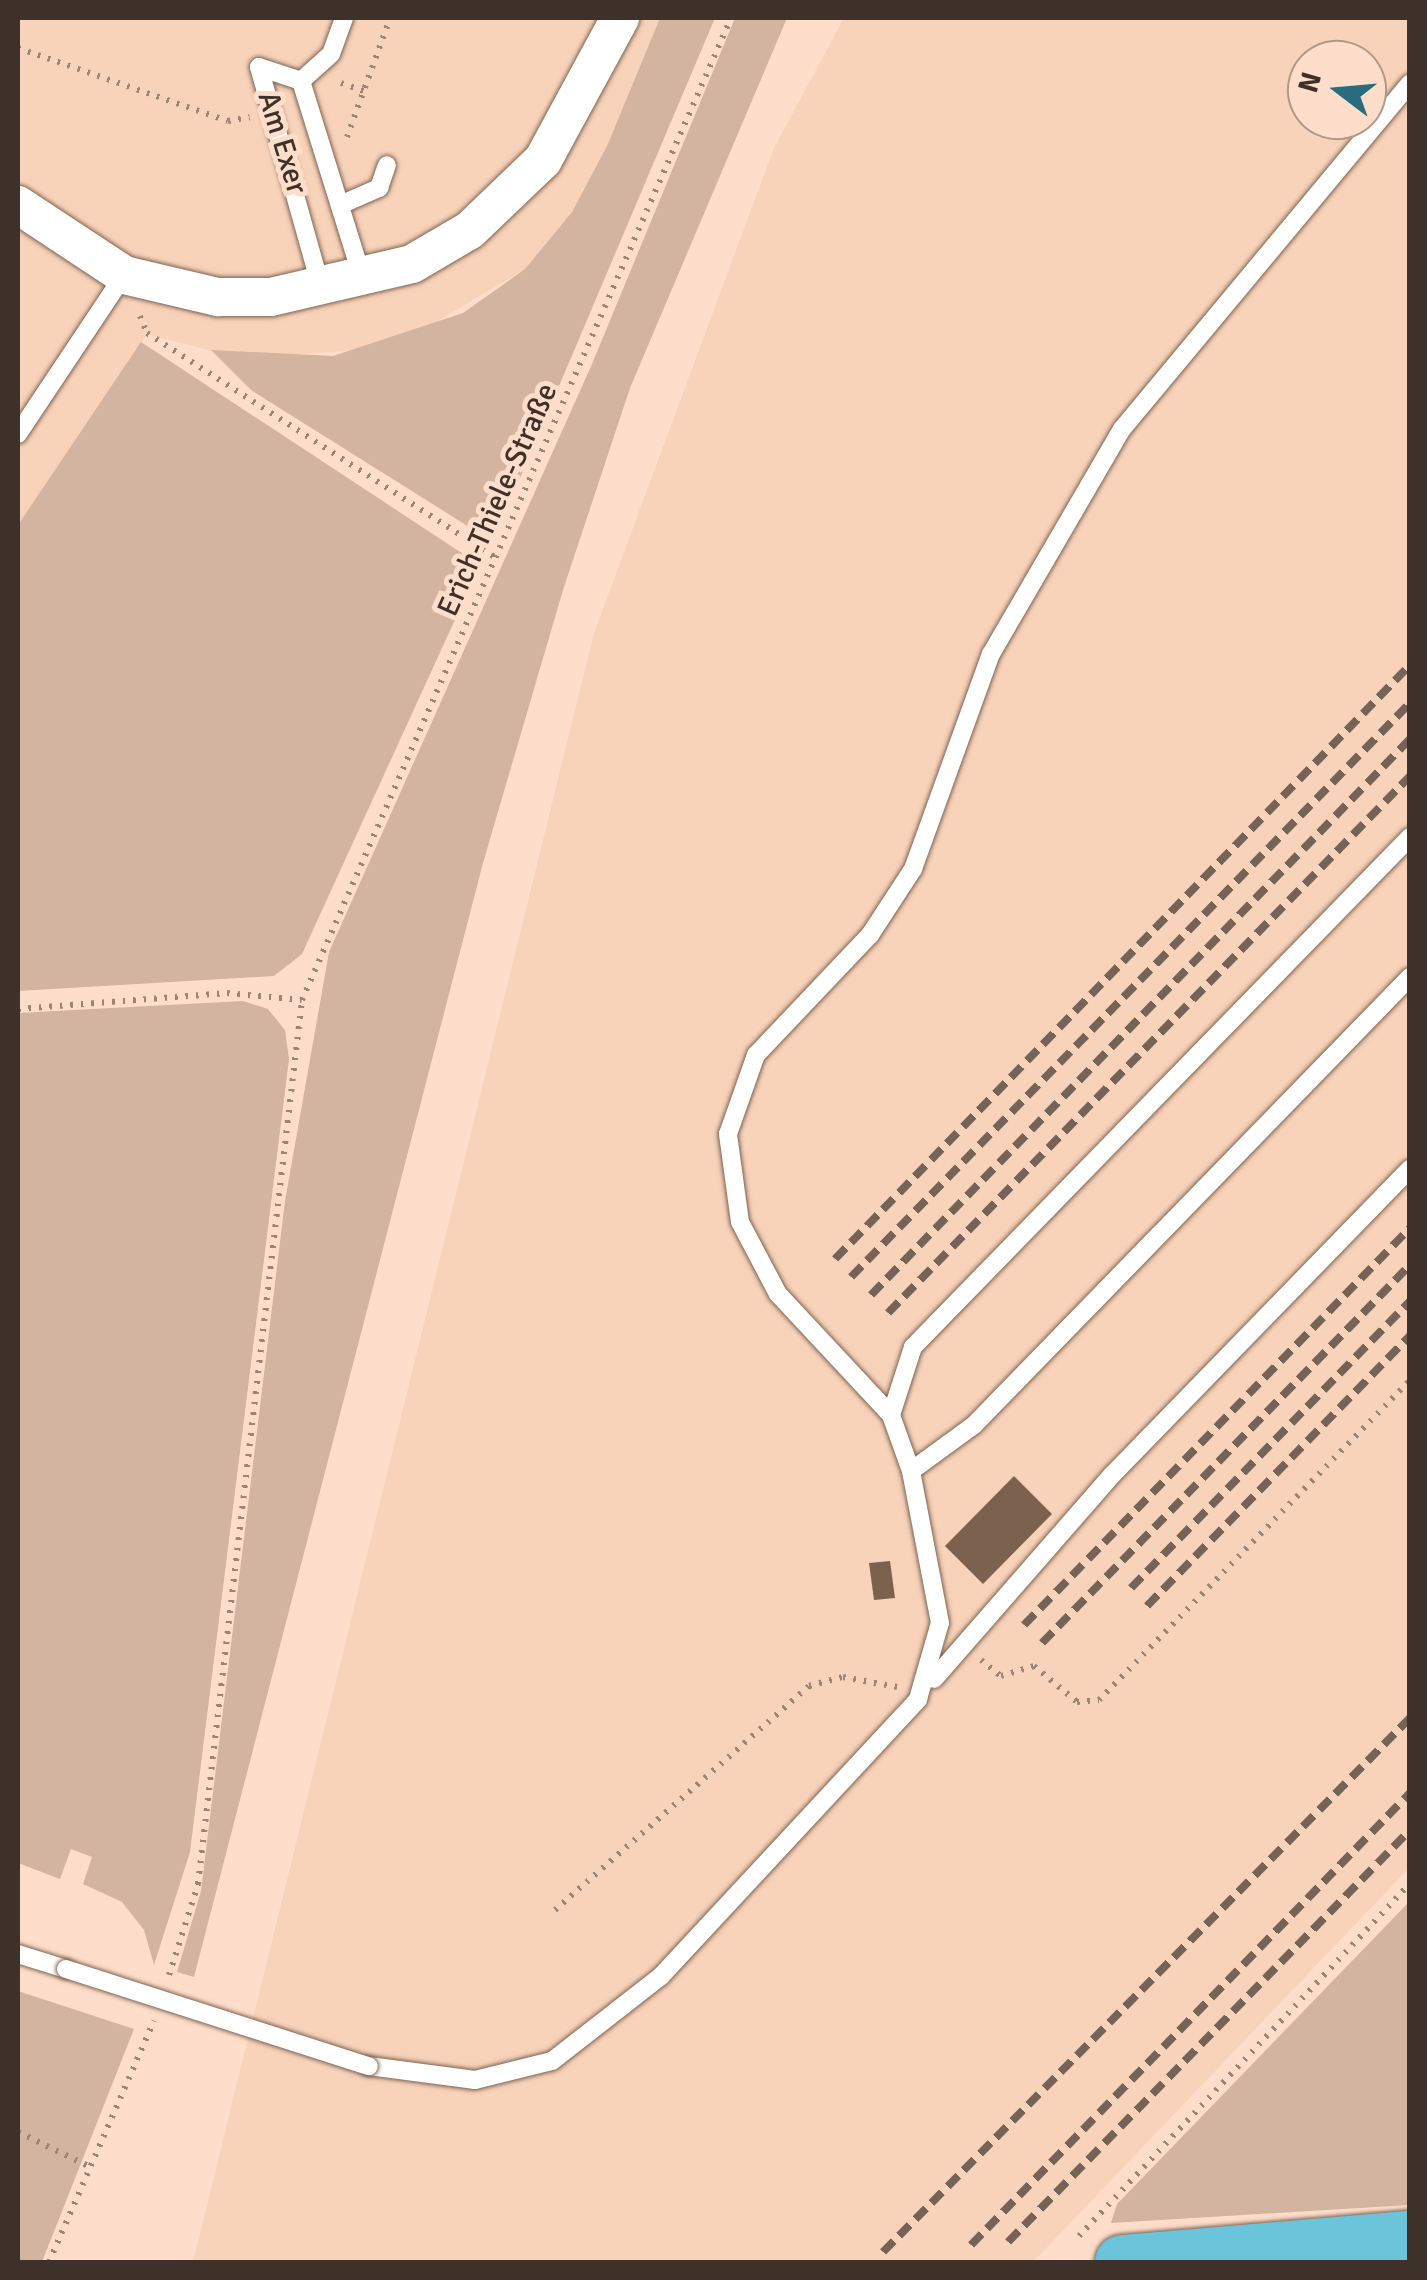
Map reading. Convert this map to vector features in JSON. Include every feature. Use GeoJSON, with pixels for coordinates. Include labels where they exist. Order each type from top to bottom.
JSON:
{"type":"FeatureCollection","features":[{"type":"Feature","properties":{"kind":"main road"},"geometry":{"type":"LineString","coordinates":[[1100,2249],[1324,2248],[1410,2238]]}},
{"type":"Feature","properties":{"kind":"street"},"geometry":{"type":"LineString","coordinates":[[18,205],[124,274],[218,297],[322,288],[412,264],[470,230],[543,160],[620,18]]}},
{"type":"Feature","properties":{"kind":"lane"},"geometry":{"type":"LineString","coordinates":[[301,81],[331,54],[344,18]]}},
{"type":"Feature","properties":{"kind":"lane","name":"Am Exer"},"geometry":{"type":"LineString","coordinates":[[322,288],[259,67],[301,81],[362,278]]}},
{"type":"Feature","properties":{"kind":"lane"},"geometry":{"type":"LineString","coordinates":[[918,1699],[940,1623],[911,1471],[891,1415],[778,1294],[740,1222],[728,1134],[756,1055],[870,934],[913,869],[991,654],[1122,429],[1410,83]]}},
{"type":"Feature","properties":{"kind":"lane"},"geometry":{"type":"LineString","coordinates":[[340,206],[379,188],[387,165]]}},
{"type":"Feature","properties":{"kind":"lane"},"geometry":{"type":"LineString","coordinates":[[18,434],[124,274]]}},
{"type":"Feature","properties":{"kind":"lane"},"geometry":{"type":"LineString","coordinates":[[891,1415],[913,1347],[1410,837]]}},
{"type":"Feature","properties":{"kind":"lane"},"geometry":{"type":"LineString","coordinates":[[911,1471],[974,1426],[1410,977]]}},
{"type":"Feature","properties":{"kind":"lane"},"geometry":{"type":"LineString","coordinates":[[18,1954],[369,2066],[476,2080],[552,2061],[662,1976],[918,1699],[1112,1474],[1410,1169]]}},
{"type":"Feature","properties":{"kind":"path"},"geometry":{"type":"LineString","coordinates":[[347,138],[390,18]]}},
{"type":"Feature","properties":{"kind":"path","name":"Erich-Thiele-Straße"},"geometry":{"type":"LineString","coordinates":[[164,1991],[198,1884],[302,1000],[731,18]]}},
{"type":"Feature","properties":{"kind":"path"},"geometry":{"type":"LineString","coordinates":[[18,48],[228,122],[260,115]]}},
{"type":"Feature","properties":{"kind":"path"},"geometry":{"type":"LineString","coordinates":[[342,84],[364,90]]}},
{"type":"Feature","properties":{"kind":"path"},"geometry":{"type":"LineString","coordinates":[[124,274],[147,333],[496,558]]}},
{"type":"Feature","properties":{"kind":"path"},"geometry":{"type":"LineString","coordinates":[[18,1010],[228,993],[302,1000]]}},
{"type":"Feature","properties":{"kind":"path"},"geometry":{"type":"LineString","coordinates":[[963,1644],[1001,1676],[1034,1666],[1090,1706],[1154,1654],[1410,1380]]}},
{"type":"Feature","properties":{"kind":"path"},"geometry":{"type":"LineString","coordinates":[[556,1910],[809,1686],[863,1678],[918,1699]]}},
{"type":"Feature","properties":{"kind":"path"},"geometry":{"type":"LineString","coordinates":[[1100,2249],[1410,1884]]}},
{"type":"Feature","properties":{"kind":"path"},"geometry":{"type":"LineString","coordinates":[[50,2262],[158,2009]]}},
{"type":"Feature","properties":{"kind":"path"},"geometry":{"type":"LineString","coordinates":[[18,2132],[92,2168]]}},
{"type":"Feature","properties":{"kind":"shaded area"},"geometry":{"type":"Polygon","coordinates":[[[18,18],[660,18],[607,146],[572,212],[525,269],[392,348],[238,358],[147,334],[18,525],[18,18]]]}},
{"type":"Feature","properties":{"kind":"shaded area"},"geometry":{"type":"Polygon","coordinates":[[[660,18],[715,18],[493,542],[251,390],[211,350],[333,356],[463,313],[525,269],[572,212],[607,146],[660,18]]]}},
{"type":"Feature","properties":{"kind":"shaded area"},"geometry":{"type":"Polygon","coordinates":[[[735,18],[787,18],[630,388],[563,590],[483,863],[194,1977],[177,1972],[201,1891],[285,1201],[329,952],[592,364],[735,18]]]}},
{"type":"Feature","properties":{"kind":"shaded area"},"geometry":{"type":"Polygon","coordinates":[[[844,18],[1409,18],[1409,1868],[1033,2262],[193,2262],[594,633],[774,148],[844,18]]]}},
{"type":"Feature","properties":{"kind":"shaded area"},"geometry":{"type":"Polygon","coordinates":[[[141,342],[480,565],[302,954],[274,976],[18,991],[18,525],[141,342]]]}},
{"type":"Feature","properties":{"kind":"shaded area"},"geometry":{"type":"Polygon","coordinates":[[[243,1001],[268,1009],[285,1030],[289,1059],[190,1852],[154,1965],[144,1930],[122,1902],[83,1884],[92,1857],[71,1849],[60,1879],[18,1863],[18,1013],[243,1001]]]}},
{"type":"Feature","properties":{"kind":"shaded area"},"geometry":{"type":"Polygon","coordinates":[[[1409,1902],[1409,2205],[1111,2223],[1117,2204],[1409,1902]]]}},
{"type":"Feature","properties":{"kind":"shaded area"},"geometry":{"type":"Polygon","coordinates":[[[18,1991],[134,2029],[42,2262],[18,2262],[18,1991]]]}},
{"type":"Feature","properties":{"kind":"building"},"geometry":{"type":"Polygon","coordinates":[[[1014,1476],[1052,1514],[983,1584],[945,1546],[1014,1476]]]}},
{"type":"Feature","properties":{"kind":"building"},"geometry":{"type":"Polygon","coordinates":[[[890,1561],[895,1598],[874,1600],[869,1563],[890,1561]]]}},
{"type":"Feature","properties":{"kind":"railway"},"geometry":{"type":"LineString","coordinates":[[835,1259],[1410,665]]}},
{"type":"Feature","properties":{"kind":"railway"},"geometry":{"type":"LineString","coordinates":[[851,1277],[1410,703]]}},
{"type":"Feature","properties":{"kind":"railway"},"geometry":{"type":"LineString","coordinates":[[871,1295],[1410,739]]}},
{"type":"Feature","properties":{"kind":"railway"},"geometry":{"type":"LineString","coordinates":[[888,1313],[1410,776]]}},
{"type":"Feature","properties":{"kind":"railway"},"geometry":{"type":"LineString","coordinates":[[1024,1625],[1410,1228]]}},
{"type":"Feature","properties":{"kind":"railway"},"geometry":{"type":"LineString","coordinates":[[1042,1643],[1410,1265]]}},
{"type":"Feature","properties":{"kind":"railway"},"geometry":{"type":"LineString","coordinates":[[1131,1588],[1410,1301]]}},
{"type":"Feature","properties":{"kind":"railway"},"geometry":{"type":"LineString","coordinates":[[1147,1606],[1410,1336]]}},
{"type":"Feature","properties":{"kind":"railway"},"geometry":{"type":"LineString","coordinates":[[883,2252],[1410,1718]]}},
{"type":"Feature","properties":{"kind":"railway"},"geometry":{"type":"LineString","coordinates":[[971,2245],[1410,1793]]}},
{"type":"Feature","properties":{"kind":"railway"},"geometry":{"type":"LineString","coordinates":[[1008,2242],[1410,1830]]}}]}
